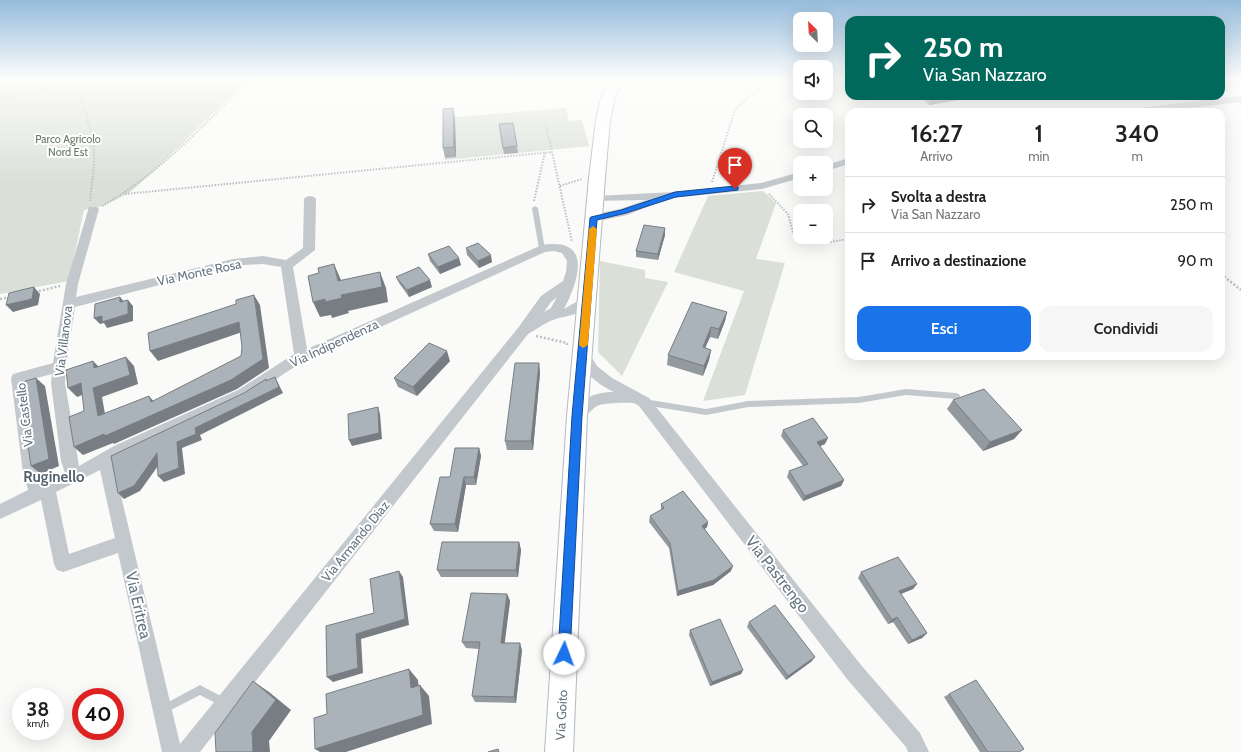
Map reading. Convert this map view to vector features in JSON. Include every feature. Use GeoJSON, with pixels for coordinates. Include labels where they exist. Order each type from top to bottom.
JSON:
{"type":"FeatureCollection","features":[{"type":"Feature","properties":{"kind":"street","name":"Via Goito"},"geometry":{"type":"LineString","coordinates":[[559,752],[577,416],[595,198],[605,114]]}},
{"type":"Feature","properties":{"kind":"street"},"geometry":{"type":"LineString","coordinates":[[833,166],[845,162]]}},
{"type":"Feature","properties":{"kind":"street"},"geometry":{"type":"LineString","coordinates":[[595,198],[675,195],[762,186],[793,177]]}},
{"type":"Feature","properties":{"kind":"street"},"geometry":{"type":"LineString","coordinates":[[594,218],[623,212],[675,195]]}},
{"type":"Feature","properties":{"kind":"street"},"geometry":{"type":"LineString","coordinates":[[622,197],[623,212]]}},
{"type":"Feature","properties":{"kind":"street"},"geometry":{"type":"LineString","coordinates":[[300,357],[287,265],[308,250],[310,199]]}},
{"type":"Feature","properties":{"kind":"street","name":"Via Villanova"},"geometry":{"type":"LineString","coordinates":[[74,476],[69,461],[58,383],[59,366],[72,284],[93,209]]}},
{"type":"Feature","properties":{"kind":"street","name":"Via Indipendenza"},"geometry":{"type":"LineString","coordinates":[[0,512],[42,490],[74,476],[119,451],[243,394],[264,382],[300,357],[542,248],[558,247],[566,250],[571,255],[573,266],[563,300],[556,315]]}},
{"type":"Feature","properties":{"kind":"street","name":"Via Monte Rosa"},"geometry":{"type":"LineString","coordinates":[[68,304],[230,263],[274,260],[287,265]]}},
{"type":"Feature","properties":{"kind":"street"},"geometry":{"type":"LineString","coordinates":[[568,283],[588,293]]}},
{"type":"Feature","properties":{"kind":"street","name":"Via Armando Diaz"},"geometry":{"type":"LineString","coordinates":[[187,752],[523,331],[546,299],[568,283]]}},
{"type":"Feature","properties":{"kind":"street","name":"Via Armando Diaz"},"geometry":{"type":"LineString","coordinates":[[523,331],[556,315],[576,309],[588,293]]}},
{"type":"Feature","properties":{"kind":"street"},"geometry":{"type":"LineString","coordinates":[[538,310],[544,314],[556,315]]}},
{"type":"Feature","properties":{"kind":"street","name":"Via Pastrengo"},"geometry":{"type":"LineString","coordinates":[[556,315],[572,319],[584,343],[592,370],[607,382],[639,400],[854,672],[913,740],[920,752]]}},
{"type":"Feature","properties":{"kind":"street","name":"Via Castello"},"geometry":{"type":"LineString","coordinates":[[42,490],[31,473],[18,378],[59,366]]}},
{"type":"Feature","properties":{"kind":"street"},"geometry":{"type":"LineString","coordinates":[[577,416],[591,402],[601,398],[613,397],[639,400]]}},
{"type":"Feature","properties":{"kind":"street","name":"Via Eritrea"},"geometry":{"type":"LineString","coordinates":[[105,459],[172,752]]}},
{"type":"Feature","properties":{"kind":"street"},"geometry":{"type":"LineString","coordinates":[[42,490],[63,564],[124,543]]}},
{"type":"Feature","properties":{"kind":"lane"},"geometry":{"type":"LineString","coordinates":[[535,208],[542,248]]}},
{"type":"Feature","properties":{"kind":"lane"},"geometry":{"type":"LineString","coordinates":[[639,400],[706,412],[748,404],[859,400],[906,392],[956,396]]}},
{"type":"Feature","properties":{"kind":"lane"},"geometry":{"type":"LineString","coordinates":[[163,709],[200,690],[225,703]]}},
{"type":"Feature","properties":{"kind":"path"},"geometry":{"type":"LineString","coordinates":[[86,114],[94,145],[94,164],[89,208],[93,209],[125,194],[164,163],[215,114]]}},
{"type":"Feature","properties":{"kind":"path"},"geometry":{"type":"LineString","coordinates":[[708,191],[734,114]]}},
{"type":"Feature","properties":{"kind":"path"},"geometry":{"type":"LineString","coordinates":[[546,125],[560,186],[572,181],[597,178]]}},
{"type":"Feature","properties":{"kind":"path"},"geometry":{"type":"LineString","coordinates":[[535,208],[534,202],[545,152]]}},
{"type":"Feature","properties":{"kind":"path"},"geometry":{"type":"LineString","coordinates":[[125,194],[552,152]]}},
{"type":"Feature","properties":{"kind":"path"},"geometry":{"type":"LineString","coordinates":[[762,186],[788,214],[793,232],[803,240],[830,242],[845,240]]}},
{"type":"Feature","properties":{"kind":"path"},"geometry":{"type":"LineString","coordinates":[[1225,277],[1241,290]]}},
{"type":"Feature","properties":{"kind":"path"},"geometry":{"type":"LineString","coordinates":[[32,292],[72,284]]}},
{"type":"Feature","properties":{"kind":"path"},"geometry":{"type":"LineString","coordinates":[[0,299],[18,296]]}},
{"type":"Feature","properties":{"kind":"green space","name":"Parco Agricolo Nord Est"},"geometry":{"type":"Polygon","coordinates":[[[0,114],[212,114],[153,172],[129,193],[103,206],[84,210],[69,281],[0,294],[0,114]]]}},
{"type":"Feature","properties":{"kind":"green space"},"geometry":{"type":"Polygon","coordinates":[[[492,114],[567,114],[569,121],[582,120],[589,146],[445,160],[445,118],[492,114]]]}},
{"type":"Feature","properties":{"kind":"green space"},"geometry":{"type":"Polygon","coordinates":[[[763,191],[776,203],[756,259],[785,263],[745,395],[703,401],[744,291],[674,272],[708,196],[763,191]]]}},
{"type":"Feature","properties":{"kind":"green space"},"geometry":{"type":"Polygon","coordinates":[[[600,261],[645,270],[645,278],[668,282],[622,376],[598,352],[600,261]]]}},
{"type":"Feature","properties":{"kind":"building"},"geometry":{"type":"Polygon","coordinates":[[[443,114],[453,114],[454,147],[443,148],[443,114]]]}},
{"type":"Feature","properties":{"kind":"building"},"geometry":{"type":"Polygon","coordinates":[[[513,123],[517,146],[503,148],[499,124],[513,123]]]}},
{"type":"Feature","properties":{"kind":"building"},"geometry":{"type":"Polygon","coordinates":[[[644,225],[665,228],[658,254],[636,251],[644,225]]]}},
{"type":"Feature","properties":{"kind":"building"},"geometry":{"type":"Polygon","coordinates":[[[478,243],[491,255],[478,261],[466,248],[478,243]]]}},
{"type":"Feature","properties":{"kind":"building"},"geometry":{"type":"Polygon","coordinates":[[[449,246],[459,258],[438,267],[428,254],[449,246]]]}},
{"type":"Feature","properties":{"kind":"building"},"geometry":{"type":"Polygon","coordinates":[[[334,264],[338,281],[380,272],[382,287],[341,295],[342,298],[325,302],[325,299],[313,302],[308,276],[319,273],[318,268],[334,264]]]}},
{"type":"Feature","properties":{"kind":"building"},"geometry":{"type":"Polygon","coordinates":[[[419,267],[430,280],[407,290],[396,277],[419,267]]]}},
{"type":"Feature","properties":{"kind":"building"},"geometry":{"type":"Polygon","coordinates":[[[34,287],[32,299],[6,305],[9,293],[34,287]]]}},
{"type":"Feature","properties":{"kind":"building"},"geometry":{"type":"Polygon","coordinates":[[[254,295],[263,359],[231,380],[105,436],[104,434],[74,447],[69,417],[84,411],[81,383],[68,388],[66,370],[93,361],[94,368],[126,357],[130,375],[93,388],[98,416],[149,396],[151,402],[241,356],[242,347],[239,322],[150,351],[148,333],[236,304],[236,300],[254,295]]]}},
{"type":"Feature","properties":{"kind":"building"},"geometry":{"type":"Polygon","coordinates":[[[120,297],[120,302],[128,300],[128,314],[102,322],[102,316],[94,318],[95,304],[120,297]]]}},
{"type":"Feature","properties":{"kind":"building"},"geometry":{"type":"Polygon","coordinates":[[[692,302],[727,312],[719,329],[711,327],[703,347],[711,350],[704,366],[668,355],[692,302]]]}},
{"type":"Feature","properties":{"kind":"building"},"geometry":{"type":"Polygon","coordinates":[[[429,343],[447,351],[413,387],[394,378],[429,343]]]}},
{"type":"Feature","properties":{"kind":"building"},"geometry":{"type":"Polygon","coordinates":[[[515,363],[539,363],[531,441],[505,441],[515,363]]]}},
{"type":"Feature","properties":{"kind":"building"},"geometry":{"type":"Polygon","coordinates":[[[275,377],[279,387],[195,428],[196,434],[177,442],[179,468],[158,476],[157,453],[134,486],[118,493],[111,456],[244,393],[266,379],[266,381],[275,377]]]}},
{"type":"Feature","properties":{"kind":"building"},"geometry":{"type":"Polygon","coordinates":[[[36,378],[49,459],[31,466],[19,383],[36,378]]]}},
{"type":"Feature","properties":{"kind":"building"},"geometry":{"type":"Polygon","coordinates":[[[984,389],[1022,430],[990,442],[953,400],[984,389]]]}},
{"type":"Feature","properties":{"kind":"building"},"geometry":{"type":"Polygon","coordinates":[[[378,407],[379,433],[349,440],[348,414],[378,407]]]}},
{"type":"Feature","properties":{"kind":"building"},"geometry":{"type":"Polygon","coordinates":[[[813,418],[828,438],[817,442],[844,480],[805,496],[789,471],[808,464],[783,430],[813,418]]]}},
{"type":"Feature","properties":{"kind":"building"},"geometry":{"type":"Polygon","coordinates":[[[455,448],[479,448],[474,477],[464,477],[455,524],[430,524],[440,477],[450,477],[455,448]]]}},
{"type":"Feature","properties":{"kind":"building"},"geometry":{"type":"Polygon","coordinates":[[[683,491],[708,522],[702,526],[733,566],[714,580],[678,591],[670,543],[650,516],[664,508],[661,504],[683,491]]]}},
{"type":"Feature","properties":{"kind":"building"},"geometry":{"type":"Polygon","coordinates":[[[442,542],[519,542],[516,570],[437,570],[442,542]]]}},
{"type":"Feature","properties":{"kind":"building"},"geometry":{"type":"Polygon","coordinates":[[[898,557],[917,584],[899,591],[927,633],[912,640],[897,617],[892,620],[861,572],[898,557]]]}},
{"type":"Feature","properties":{"kind":"building"},"geometry":{"type":"Polygon","coordinates":[[[399,571],[405,619],[356,634],[358,668],[327,677],[326,626],[374,613],[370,579],[399,571]]]}},
{"type":"Feature","properties":{"kind":"building"},"geometry":{"type":"Polygon","coordinates":[[[471,593],[507,594],[501,643],[520,643],[514,697],[472,696],[480,642],[462,642],[471,593]]]}},
{"type":"Feature","properties":{"kind":"building"},"geometry":{"type":"Polygon","coordinates":[[[775,605],[815,657],[788,676],[749,622],[775,605]]]}},
{"type":"Feature","properties":{"kind":"building"},"geometry":{"type":"Polygon","coordinates":[[[720,619],[743,670],[712,682],[690,630],[720,619]]]}},
{"type":"Feature","properties":{"kind":"building"},"geometry":{"type":"Polygon","coordinates":[[[409,669],[411,688],[420,685],[423,715],[315,749],[314,718],[327,714],[326,694],[409,669]]]}},
{"type":"Feature","properties":{"kind":"building"},"geometry":{"type":"Polygon","coordinates":[[[976,680],[1024,749],[1019,752],[988,752],[949,694],[976,680]]]}},
{"type":"Feature","properties":{"kind":"building"},"geometry":{"type":"Polygon","coordinates":[[[253,681],[276,700],[252,732],[253,752],[216,752],[215,733],[253,681]]]}},
{"type":"Feature","properties":{"kind":"building"},"geometry":{"type":"Polygon","coordinates":[[[498,749],[499,752],[488,752],[498,749]]]}},
{"type":"Feature","properties":{"kind":"slow traffic"},"geometry":{"type":"LineString","coordinates":[[583,345],[593,229]]}},
{"type":"Feature","properties":{"kind":"district","name":"Ruginello"},"geometry":{"type":"Point","coordinates":[54,477]}},
{"type":"Feature","properties":{"kind":"route"},"geometry":{"type":"LineString","coordinates":[[564,654],[577,416],[594,218],[609,216],[654,200],[675,195],[735,189]]}}]}
